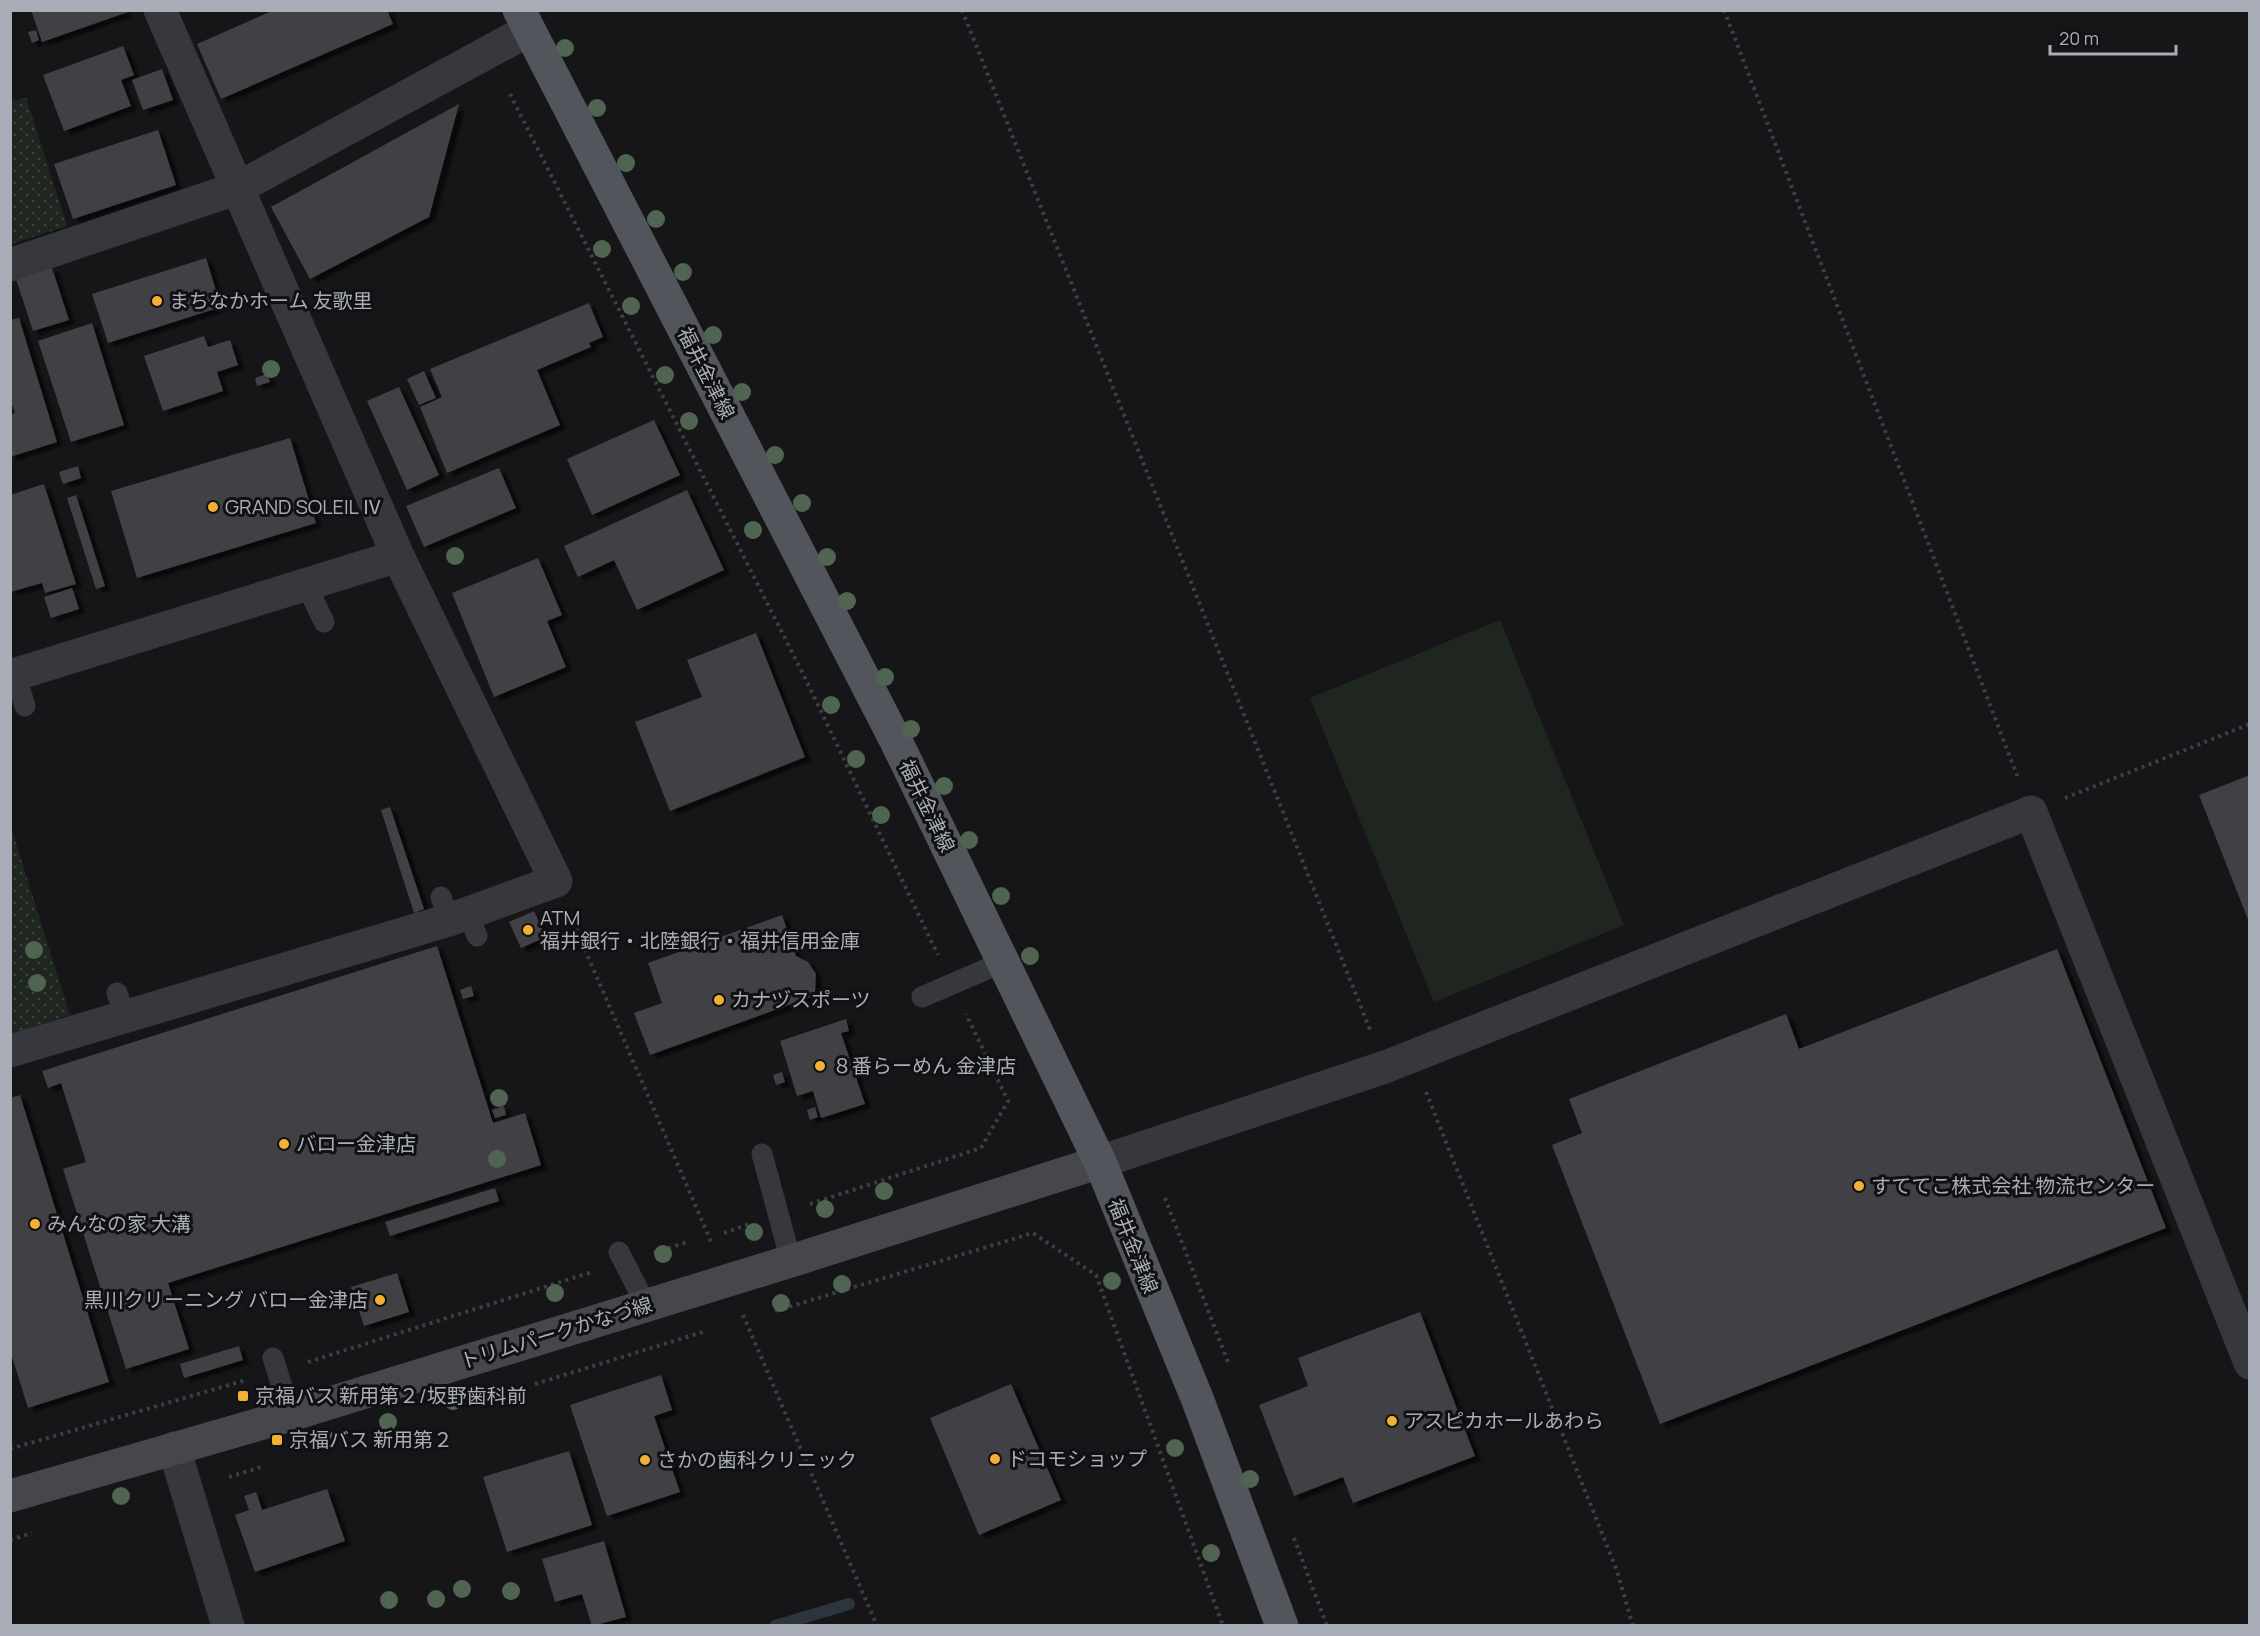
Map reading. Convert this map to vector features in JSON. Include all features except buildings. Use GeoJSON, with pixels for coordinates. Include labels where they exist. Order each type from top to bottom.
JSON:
{"type":"FeatureCollection","features":[{"type":"Feature","properties":{"kind":"main road","name":"福井金津線"},"geometry":{"type":"LineString","coordinates":[[524,20],[897,743],[1100,1162],[1197,1398],[1282,1626]]}},
{"type":"Feature","properties":{"kind":"main road","name":"トリムパークかなづ線"},"geometry":{"type":"LineString","coordinates":[[10,1496],[291,1415],[791,1261],[1100,1162]]}},
{"type":"Feature","properties":{"kind":"street"},"geometry":{"type":"LineString","coordinates":[[10,1051],[121,1005],[459,917],[556,881],[398,556],[160,10]]}},
{"type":"Feature","properties":{"kind":"street"},"geometry":{"type":"LineString","coordinates":[[10,265],[238,188],[524,20]]}},
{"type":"Feature","properties":{"kind":"street"},"geometry":{"type":"LineString","coordinates":[[13,675],[398,556]]}},
{"type":"Feature","properties":{"kind":"street"},"geometry":{"type":"LineString","coordinates":[[1100,1162],[1398,1061],[2031,812],[2250,1363]]}},
{"type":"Feature","properties":{"kind":"street"},"geometry":{"type":"LineString","coordinates":[[174,1448],[228,1626]]}},
{"type":"Feature","properties":{"kind":"lane"},"geometry":{"type":"LineString","coordinates":[[306,584],[324,622]]}},
{"type":"Feature","properties":{"kind":"lane"},"geometry":{"type":"LineString","coordinates":[[13,675],[25,706]]}},
{"type":"Feature","properties":{"kind":"lane"},"geometry":{"type":"LineString","coordinates":[[922,997],[1003,962]]}},
{"type":"Feature","properties":{"kind":"lane"},"geometry":{"type":"LineString","coordinates":[[762,1154],[791,1261]]}},
{"type":"Feature","properties":{"kind":"lane"},"geometry":{"type":"LineString","coordinates":[[622,1257],[646,1305]]}},
{"type":"Feature","properties":{"kind":"lane"},"geometry":{"type":"LineString","coordinates":[[275,1364],[291,1415]]}},
{"type":"Feature","properties":{"kind":"path"},"geometry":{"type":"LineString","coordinates":[[962,10],[1398,1061],[1617,1571],[1633,1626]]}},
{"type":"Feature","properties":{"kind":"path"},"geometry":{"type":"LineString","coordinates":[[1724,10],[2031,812],[2250,724]]}},
{"type":"Feature","properties":{"kind":"path"},"geometry":{"type":"LineString","coordinates":[[510,94],[804,674],[1008,1101],[981,1148],[724,1233]]}},
{"type":"Feature","properties":{"kind":"path"},"geometry":{"type":"LineString","coordinates":[[556,881],[878,1626]]}},
{"type":"Feature","properties":{"kind":"path"},"geometry":{"type":"LineString","coordinates":[[775,1311],[1033,1233],[1096,1275],[1223,1626]]}},
{"type":"Feature","properties":{"kind":"path"},"geometry":{"type":"LineString","coordinates":[[10,1449],[622,1257],[687,1242]]}},
{"type":"Feature","properties":{"kind":"shaded area"},"geometry":{"type":"Polygon","coordinates":[[[26,97],[67,226],[11,244],[11,102],[26,97]]]}},
{"type":"Feature","properties":{"kind":"shaded area"},"geometry":{"type":"Polygon","coordinates":[[[1500,620],[1624,925],[1434,1002],[1310,698],[1500,620]]]}},
{"type":"Feature","properties":{"kind":"shaded area"},"geometry":{"type":"Polygon","coordinates":[[[10,824],[70,1015],[11,1034],[10,1034],[10,824]]]}},
{"type":"Feature","properties":{"kind":"waterway"},"geometry":{"type":"LineString","coordinates":[[775,1626],[849,1604]]}},
{"type":"Feature","properties":{"kind":"place","name":"まちなかホーム 友歌里"},"geometry":{"type":"Point","coordinates":[157,301]}},
{"type":"Feature","properties":{"kind":"place","name":"GRAND SOLEIL Ⅳ"},"geometry":{"type":"Point","coordinates":[213,507]}},
{"type":"Feature","properties":{"kind":"place","name":"ATM 福井銀行・北陸銀行・福井信用金庫"},"geometry":{"type":"Point","coordinates":[528,930]}},
{"type":"Feature","properties":{"kind":"place","name":"カナヅスポーツ"},"geometry":{"type":"Point","coordinates":[719,1000]}},
{"type":"Feature","properties":{"kind":"place","name":"８番らーめん 金津店"},"geometry":{"type":"Point","coordinates":[820,1066]}},
{"type":"Feature","properties":{"kind":"place","name":"バロー金津店"},"geometry":{"type":"Point","coordinates":[284,1144]}},
{"type":"Feature","properties":{"kind":"place","name":"すててこ株式会社 物流センター"},"geometry":{"type":"Point","coordinates":[1859,1186]}},
{"type":"Feature","properties":{"kind":"place","name":"みんなの家 大溝"},"geometry":{"type":"Point","coordinates":[35,1224]}},
{"type":"Feature","properties":{"kind":"place","name":"黒川クリーニング バロー金津店"},"geometry":{"type":"Point","coordinates":[380,1300]}},
{"type":"Feature","properties":{"kind":"place","name":"京福バス 新用第２/坂野歯科前"},"geometry":{"type":"Point","coordinates":[243,1396]}},
{"type":"Feature","properties":{"kind":"place","name":"アスピカホールあわら"},"geometry":{"type":"Point","coordinates":[1392,1421]}},
{"type":"Feature","properties":{"kind":"place","name":"京福バス 新用第２"},"geometry":{"type":"Point","coordinates":[277,1440]}},
{"type":"Feature","properties":{"kind":"place","name":"ドコモショップ"},"geometry":{"type":"Point","coordinates":[995,1459]}},
{"type":"Feature","properties":{"kind":"place","name":"さかの歯科クリニック"},"geometry":{"type":"Point","coordinates":[645,1460]}}]}
